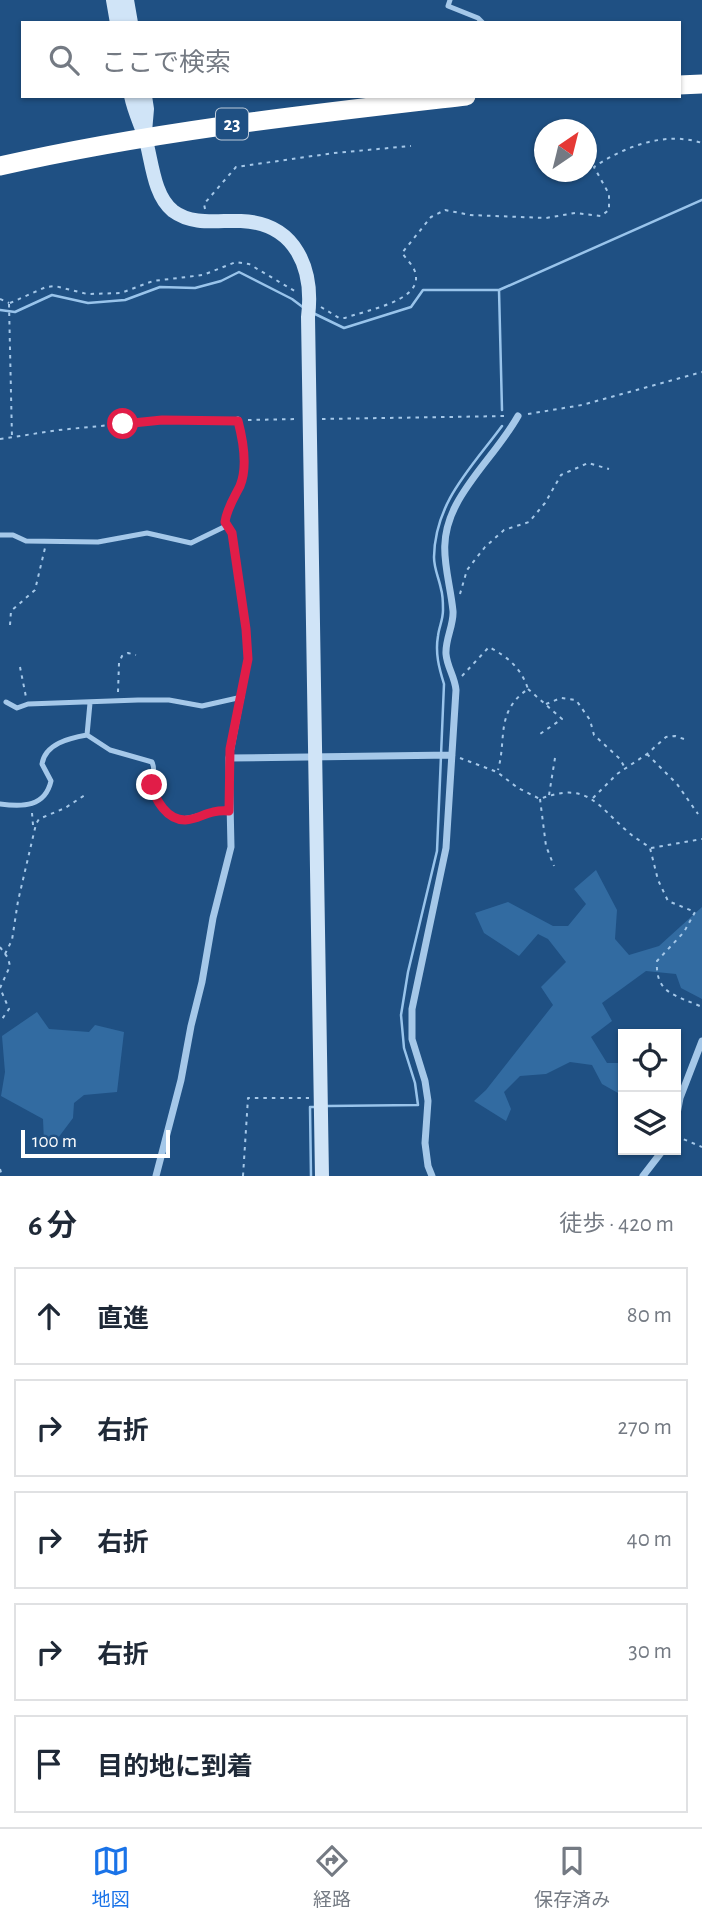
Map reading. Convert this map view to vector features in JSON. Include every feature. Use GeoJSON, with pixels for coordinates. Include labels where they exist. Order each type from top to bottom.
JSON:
{"type":"FeatureCollection","features":[{"type":"Feature","properties":{"kind":"highway"},"geometry":{"type":"LineString","coordinates":[[681,85],[702,84]]}},
{"type":"Feature","properties":{"kind":"highway","name":"23"},"geometry":{"type":"LineString","coordinates":[[0,166],[145,137],[296,115],[448,98]]}},
{"type":"Feature","properties":{"kind":"street"},"geometry":{"type":"LineString","coordinates":[[113,0],[117,21]]}},
{"type":"Feature","properties":{"kind":"street"},"geometry":{"type":"LineString","coordinates":[[127,0],[131,21]]}},
{"type":"Feature","properties":{"kind":"street"},"geometry":{"type":"LineString","coordinates":[[132,98],[167,206],[192,219],[246,221],[274,229],[295,247],[302,257],[310,300],[308,317],[322,1176]]}},
{"type":"Feature","properties":{"kind":"street"},"geometry":{"type":"LineString","coordinates":[[145,98],[145,137]]}},
{"type":"Feature","properties":{"kind":"street"},"geometry":{"type":"LineString","coordinates":[[432,1176],[425,1143],[428,1101],[412,1039],[412,1010],[446,848],[455,679],[446,653],[446,639],[453,613],[444,563],[445,542],[452,513],[462,495],[518,416]]}},
{"type":"Feature","properties":{"kind":"street"},"geometry":{"type":"LineString","coordinates":[[156,1176],[181,1080],[213,918],[232,847],[229,758],[242,697],[248,646],[232,533],[226,526],[226,515],[244,469],[238,421]]}},
{"type":"Feature","properties":{"kind":"street"},"geometry":{"type":"LineString","coordinates":[[229,758],[449,756]]}},
{"type":"Feature","properties":{"kind":"street"},"geometry":{"type":"LineString","coordinates":[[681,1095],[702,1041]]}},
{"type":"Feature","properties":{"kind":"street"},"geometry":{"type":"LineString","coordinates":[[643,1176],[659,1155]]}},
{"type":"Feature","properties":{"kind":"lane"},"geometry":{"type":"LineString","coordinates":[[450,0],[448,6],[481,21]]}},
{"type":"Feature","properties":{"kind":"lane"},"geometry":{"type":"LineString","coordinates":[[0,535],[13,535],[26,541],[108,541],[147,533],[191,543],[226,526]]}},
{"type":"Feature","properties":{"kind":"lane"},"geometry":{"type":"LineString","coordinates":[[6,702],[18,708],[28,704],[119,700],[169,700],[202,706],[242,697]]}},
{"type":"Feature","properties":{"kind":"lane"},"geometry":{"type":"LineString","coordinates":[[87,735],[90,703]]}},
{"type":"Feature","properties":{"kind":"lane"},"geometry":{"type":"LineString","coordinates":[[0,804],[31,805],[45,795],[50,778],[42,764],[44,755],[58,744],[87,735]]}},
{"type":"Feature","properties":{"kind":"lane"},"geometry":{"type":"LineString","coordinates":[[87,735],[110,750],[152,762],[153,792],[162,806],[175,818],[187,820],[210,811],[229,811]]}},
{"type":"Feature","properties":{"kind":"path"},"geometry":{"type":"LineString","coordinates":[[0,299],[9,303],[46,287],[55,286],[87,294],[121,292],[153,281],[203,275],[236,262],[248,264],[345,318],[405,298],[416,281],[416,275],[402,253],[423,226],[438,213],[445,210],[470,215],[546,218],[575,213],[601,216],[609,210],[609,194],[594,167],[617,152],[650,143],[683,137],[702,143]]}},
{"type":"Feature","properties":{"kind":"path"},"geometry":{"type":"LineString","coordinates":[[207,211],[204,204],[236,167],[334,153],[411,146]]}},
{"type":"Feature","properties":{"kind":"path"},"geometry":{"type":"LineString","coordinates":[[9,303],[12,438]]}},
{"type":"Feature","properties":{"kind":"path"},"geometry":{"type":"LineString","coordinates":[[0,439],[66,429],[162,420],[518,416],[582,405],[702,372]]}},
{"type":"Feature","properties":{"kind":"path"},"geometry":{"type":"LineString","coordinates":[[453,613],[467,570],[495,536],[504,530],[529,522],[545,503],[561,475],[588,463],[609,469]]}},
{"type":"Feature","properties":{"kind":"path"},"geometry":{"type":"LineString","coordinates":[[10,625],[11,611],[35,590],[45,541]]}},
{"type":"Feature","properties":{"kind":"path"},"geometry":{"type":"LineString","coordinates":[[455,679],[468,672],[489,647],[513,663],[528,689],[562,719],[537,736]]}},
{"type":"Feature","properties":{"kind":"path"},"geometry":{"type":"LineString","coordinates":[[119,700],[120,663],[124,653],[135,656]]}},
{"type":"Feature","properties":{"kind":"path"},"geometry":{"type":"LineString","coordinates":[[20,667],[28,704]]}},
{"type":"Feature","properties":{"kind":"path"},"geometry":{"type":"LineString","coordinates":[[498,772],[505,718],[521,694],[528,689]]}},
{"type":"Feature","properties":{"kind":"path"},"geometry":{"type":"LineString","coordinates":[[546,704],[561,698],[576,699],[590,720],[593,735],[620,759],[625,768]]}},
{"type":"Feature","properties":{"kind":"path"},"geometry":{"type":"LineString","coordinates":[[593,798],[625,768],[648,754],[666,737],[675,736],[687,740]]}},
{"type":"Feature","properties":{"kind":"path"},"geometry":{"type":"LineString","coordinates":[[648,754],[677,784],[698,814]]}},
{"type":"Feature","properties":{"kind":"path"},"geometry":{"type":"LineString","coordinates":[[449,756],[498,772],[518,788],[540,799]]}},
{"type":"Feature","properties":{"kind":"path"},"geometry":{"type":"LineString","coordinates":[[549,795],[555,758]]}},
{"type":"Feature","properties":{"kind":"path"},"geometry":{"type":"LineString","coordinates":[[5,954],[12,940],[34,828],[39,819],[65,808],[85,794]]}},
{"type":"Feature","properties":{"kind":"path"},"geometry":{"type":"LineString","coordinates":[[540,799],[549,795],[585,794],[650,848],[668,901],[695,912],[684,932],[657,961],[656,976],[664,989],[702,1007]]}},
{"type":"Feature","properties":{"kind":"path"},"geometry":{"type":"LineString","coordinates":[[540,799],[546,846],[554,866]]}},
{"type":"Feature","properties":{"kind":"path"},"geometry":{"type":"LineString","coordinates":[[31,805],[34,828]]}},
{"type":"Feature","properties":{"kind":"path"},"geometry":{"type":"LineString","coordinates":[[650,848],[702,839]]}},
{"type":"Feature","properties":{"kind":"path"},"geometry":{"type":"LineString","coordinates":[[0,947],[10,966],[0,988],[9,1010],[0,1022]]}},
{"type":"Feature","properties":{"kind":"path"},"geometry":{"type":"LineString","coordinates":[[243,1176],[248,1098],[321,1098]]}},
{"type":"Feature","properties":{"kind":"path"},"geometry":{"type":"LineString","coordinates":[[681,1138],[702,1147]]}},
{"type":"Feature","properties":{"kind":"path"},"geometry":{"type":"LineString","coordinates":[[0,1169],[2,1176]]}},
{"type":"Feature","properties":{"kind":"shaded area"},"geometry":{"type":"Polygon","coordinates":[[[596,870],[617,910],[615,939],[629,955],[659,946],[702,907],[702,999],[681,988],[676,974],[646,971],[602,1003],[612,1021],[591,1037],[607,1063],[618,1063],[618,1093],[602,1084],[592,1065],[570,1062],[546,1074],[520,1076],[504,1092],[511,1109],[506,1121],[474,1101],[486,1090],[553,1005],[541,987],[566,962],[548,939],[538,934],[519,956],[484,933],[475,913],[508,902],[553,926],[568,926],[586,904],[574,889],[596,870]]]}},
{"type":"Feature","properties":{"kind":"shaded area"},"geometry":{"type":"Polygon","coordinates":[[[37,1012],[49,1029],[89,1032],[95,1025],[124,1032],[117,1092],[84,1095],[74,1103],[73,1118],[52,1146],[44,1142],[43,1119],[1,1096],[5,1072],[2,1036],[37,1012]]]}},
{"type":"Feature","properties":{"kind":"waterway"},"geometry":{"type":"LineString","coordinates":[[313,313],[344,328],[411,307],[423,290],[499,290],[702,200]]}},
{"type":"Feature","properties":{"kind":"waterway"},"geometry":{"type":"LineString","coordinates":[[0,310],[15,312],[52,295],[88,303],[125,300],[160,287],[195,288],[221,281],[239,272],[304,308]]}},
{"type":"Feature","properties":{"kind":"waterway"},"geometry":{"type":"LineString","coordinates":[[499,290],[502,410]]}},
{"type":"Feature","properties":{"kind":"waterway"},"geometry":{"type":"LineString","coordinates":[[327,1106],[418,1105],[415,1083],[404,1048],[401,1015],[408,972],[437,851],[444,684],[437,654],[443,605],[434,561],[436,537],[448,502],[467,471],[502,426]]}},
{"type":"Feature","properties":{"kind":"waterway"},"geometry":{"type":"LineString","coordinates":[[311,1176],[310,1107],[317,1107]]}},
{"type":"Feature","properties":{"kind":"route"},"geometry":{"type":"LineString","coordinates":[[123,424],[162,420],[238,421],[244,469],[225,522],[232,533],[248,646],[245,678],[228,766],[229,811],[210,811],[187,820],[175,818],[157,800],[152,785]]}}]}
